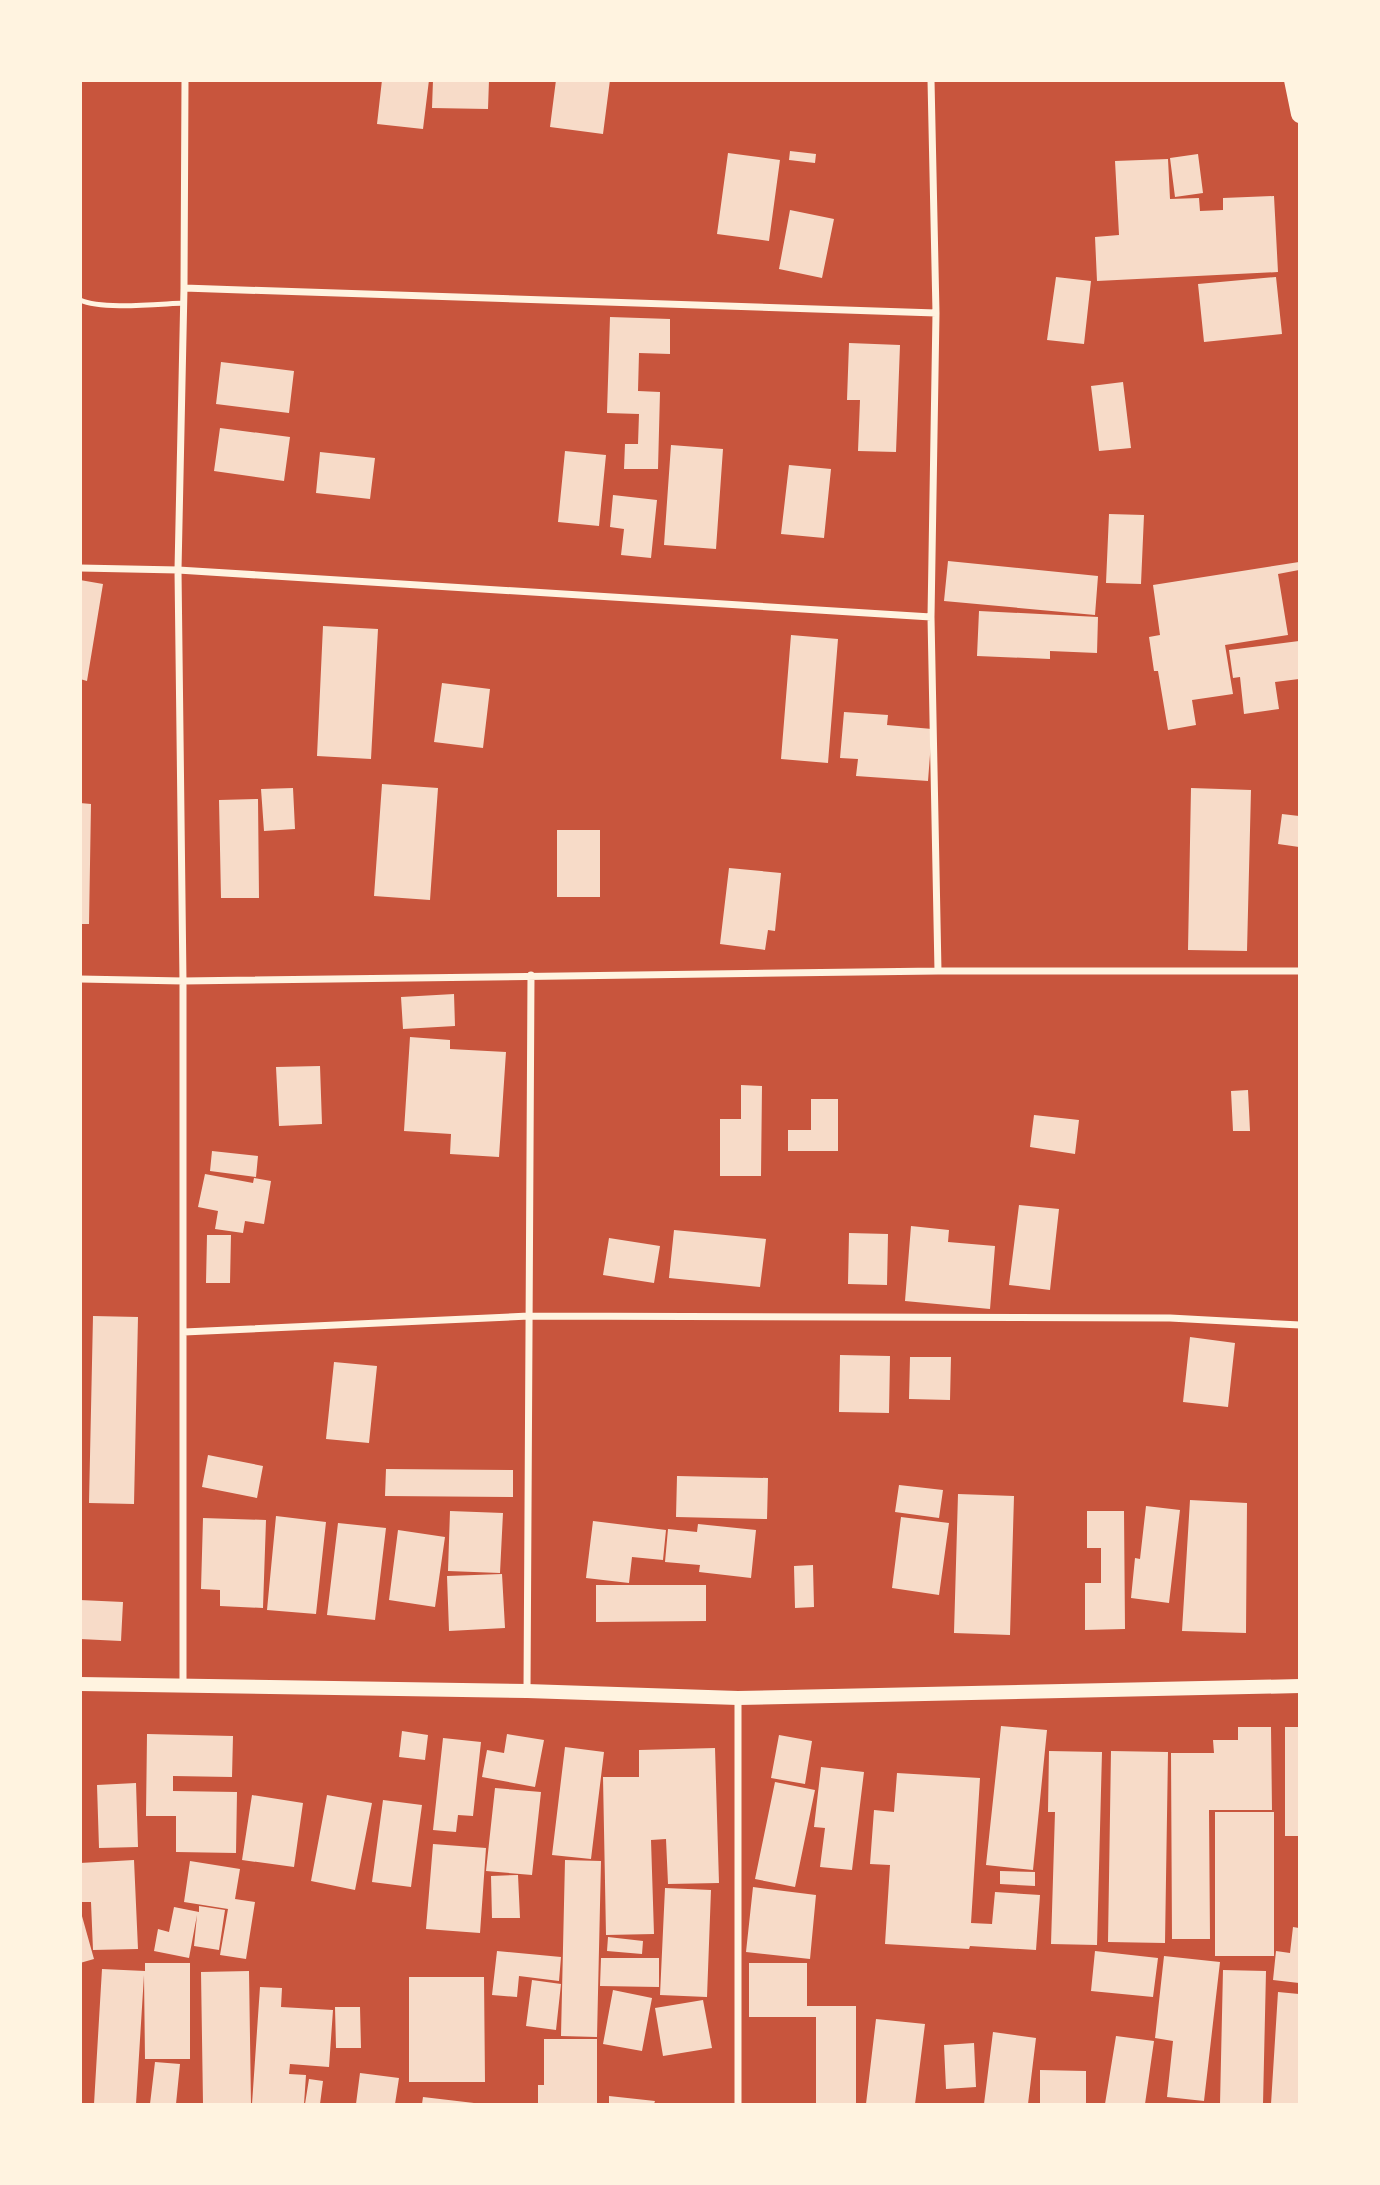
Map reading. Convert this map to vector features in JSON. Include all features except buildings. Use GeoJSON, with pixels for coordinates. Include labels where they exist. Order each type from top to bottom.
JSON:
{"type":"FeatureCollection","features":[{"type":"Feature","properties":{"kind":"main road"},"geometry":{"type":"LineString","coordinates":[[1293,80],[1300,114]]}},
{"type":"Feature","properties":{"kind":"main road"},"geometry":{"type":"LineString","coordinates":[[80,1684],[527,1691],[738,1698],[1300,1686]]}},
{"type":"Feature","properties":{"kind":"street"},"geometry":{"type":"LineString","coordinates":[[183,1685],[183,981],[178,570],[184,303],[184,80]]}},
{"type":"Feature","properties":{"kind":"street"},"geometry":{"type":"LineString","coordinates":[[932,80],[936,313],[931,617],[938,971]]}},
{"type":"Feature","properties":{"kind":"street"},"geometry":{"type":"LineString","coordinates":[[184,288],[936,313]]}},
{"type":"Feature","properties":{"kind":"street"},"geometry":{"type":"LineString","coordinates":[[80,568],[178,570],[931,617]]}},
{"type":"Feature","properties":{"kind":"street"},"geometry":{"type":"LineString","coordinates":[[80,979],[183,981],[938,971],[1300,971]]}},
{"type":"Feature","properties":{"kind":"street"},"geometry":{"type":"LineString","coordinates":[[527,1691],[531,975]]}},
{"type":"Feature","properties":{"kind":"street"},"geometry":{"type":"LineString","coordinates":[[184,1332],[529,1315],[1170,1318],[1300,1325]]}},
{"type":"Feature","properties":{"kind":"street"},"geometry":{"type":"LineString","coordinates":[[738,1698],[738,2105]]}},
{"type":"Feature","properties":{"kind":"lane"},"geometry":{"type":"LineString","coordinates":[[80,300],[107,305],[184,303]]}}]}
